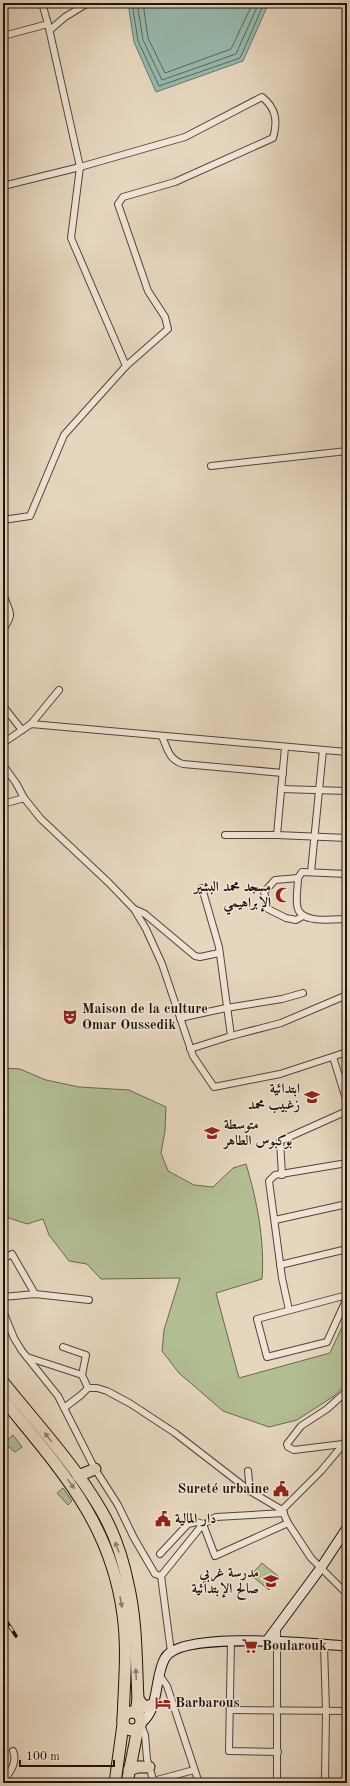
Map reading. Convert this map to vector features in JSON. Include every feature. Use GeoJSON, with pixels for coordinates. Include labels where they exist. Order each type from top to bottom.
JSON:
{"type":"FeatureCollection","features":[{"type":"Feature","properties":{"kind":"highway"},"geometry":{"type":"LineString","coordinates":[[3,1382],[78,1476],[104,1515],[117,1546],[128,1583],[135,1626],[138,1700],[144,1707],[126,1783]]}},
{"type":"Feature","properties":{"kind":"highway"},"geometry":{"type":"LineString","coordinates":[[3,1399],[71,1485],[96,1523],[107,1549],[116,1577],[124,1615],[125,1658],[123,1722],[115,1783]]}},
{"type":"Feature","properties":{"kind":"highway"},"geometry":{"type":"LineString","coordinates":[[78,1476],[95,1469]]}},
{"type":"Feature","properties":{"kind":"highway"},"geometry":{"type":"LineString","coordinates":[[123,1722],[128,1713],[142,1718]]}},
{"type":"Feature","properties":{"kind":"highway"},"geometry":{"type":"LineString","coordinates":[[123,1722],[126,1728],[131,1731],[142,1718]]}},
{"type":"Feature","properties":{"kind":"highway"},"geometry":{"type":"LineString","coordinates":[[129,1770],[137,1767],[149,1767]]}},
{"type":"Feature","properties":{"kind":"main road"},"geometry":{"type":"LineString","coordinates":[[266,1642],[320,1569],[347,1528]]}},
{"type":"Feature","properties":{"kind":"main road"},"geometry":{"type":"LineString","coordinates":[[142,1718],[160,1676],[164,1660],[171,1652],[182,1646],[196,1643],[231,1641],[347,1646]]}},
{"type":"Feature","properties":{"kind":"street"},"geometry":{"type":"LineString","coordinates":[[42,3],[49,27],[80,167],[71,238],[126,366]]}},
{"type":"Feature","properties":{"kind":"street"},"geometry":{"type":"LineString","coordinates":[[3,36],[49,27],[88,3]]}},
{"type":"Feature","properties":{"kind":"street"},"geometry":{"type":"LineString","coordinates":[[3,186],[80,167],[185,137],[262,96],[271,104],[277,124],[273,138],[175,182],[123,198],[118,204],[148,292],[164,317],[168,329],[126,366],[64,435],[30,516],[3,520]]}},
{"type":"Feature","properties":{"kind":"street"},"geometry":{"type":"LineString","coordinates":[[211,466],[347,451]]}},
{"type":"Feature","properties":{"kind":"street"},"geometry":{"type":"LineString","coordinates":[[3,597],[10,612],[10,620],[3,630]]}},
{"type":"Feature","properties":{"kind":"street"},"geometry":{"type":"LineString","coordinates":[[3,743],[30,724],[59,690]]}},
{"type":"Feature","properties":{"kind":"street"},"geometry":{"type":"LineString","coordinates":[[3,706],[22,730]]}},
{"type":"Feature","properties":{"kind":"street"},"geometry":{"type":"LineString","coordinates":[[30,724],[347,752]]}},
{"type":"Feature","properties":{"kind":"street"},"geometry":{"type":"LineString","coordinates":[[162,736],[171,757],[176,762],[183,764],[283,773]]}},
{"type":"Feature","properties":{"kind":"street"},"geometry":{"type":"LineString","coordinates":[[277,835],[285,747]]}},
{"type":"Feature","properties":{"kind":"street"},"geometry":{"type":"LineString","coordinates":[[311,872],[323,750]]}},
{"type":"Feature","properties":{"kind":"street"},"geometry":{"type":"LineString","coordinates":[[3,765],[16,783],[24,798],[53,832],[104,878],[134,909],[146,929],[162,964],[190,1049],[198,1066],[214,1087],[280,1074],[347,1052]]}},
{"type":"Feature","properties":{"kind":"street"},"geometry":{"type":"LineString","coordinates":[[281,789],[347,791]]}},
{"type":"Feature","properties":{"kind":"street"},"geometry":{"type":"LineString","coordinates":[[3,804],[24,798]]}},
{"type":"Feature","properties":{"kind":"street"},"geometry":{"type":"LineString","coordinates":[[225,835],[277,835],[347,838]]}},
{"type":"Feature","properties":{"kind":"street"},"geometry":{"type":"LineString","coordinates":[[296,920],[298,910],[298,878],[302,872],[347,874]]}},
{"type":"Feature","properties":{"kind":"street"},"geometry":{"type":"LineString","coordinates":[[298,878],[275,880],[264,892],[268,909],[286,918],[296,920],[303,916]]}},
{"type":"Feature","properties":{"kind":"street"},"geometry":{"type":"LineString","coordinates":[[202,888],[219,953],[231,1036]]}},
{"type":"Feature","properties":{"kind":"street"},"geometry":{"type":"LineString","coordinates":[[134,909],[145,914],[195,956],[200,957],[219,953]]}},
{"type":"Feature","properties":{"kind":"street"},"geometry":{"type":"LineString","coordinates":[[298,910],[303,916],[310,919],[347,919]]}},
{"type":"Feature","properties":{"kind":"street"},"geometry":{"type":"LineString","coordinates":[[180,1018],[226,1008],[282,999],[303,993]]}},
{"type":"Feature","properties":{"kind":"street"},"geometry":{"type":"LineString","coordinates":[[190,1049],[231,1036],[281,1023],[347,995]]}},
{"type":"Feature","properties":{"kind":"street"},"geometry":{"type":"LineString","coordinates":[[333,1057],[347,1102]]}},
{"type":"Feature","properties":{"kind":"street"},"geometry":{"type":"LineString","coordinates":[[282,1174],[280,1141],[347,1111]]}},
{"type":"Feature","properties":{"kind":"street"},"geometry":{"type":"LineString","coordinates":[[289,1310],[280,1265],[269,1181],[275,1175],[347,1162]]}},
{"type":"Feature","properties":{"kind":"street"},"geometry":{"type":"LineString","coordinates":[[275,1220],[347,1204]]}},
{"type":"Feature","properties":{"kind":"street"},"geometry":{"type":"LineString","coordinates":[[280,1265],[347,1249]]}},
{"type":"Feature","properties":{"kind":"street"},"geometry":{"type":"LineString","coordinates":[[3,1259],[12,1254],[35,1294]]}},
{"type":"Feature","properties":{"kind":"street"},"geometry":{"type":"LineString","coordinates":[[3,1296],[35,1294],[89,1300]]}},
{"type":"Feature","properties":{"kind":"street"},"geometry":{"type":"LineString","coordinates":[[347,1296],[327,1342],[267,1357],[257,1319],[347,1296]]}},
{"type":"Feature","properties":{"kind":"street"},"geometry":{"type":"LineString","coordinates":[[3,1311],[14,1338],[26,1357],[58,1396],[95,1469],[118,1505],[134,1538],[155,1574],[161,1576]]}},
{"type":"Feature","properties":{"kind":"street"},"geometry":{"type":"LineString","coordinates":[[63,1347],[86,1355],[82,1375],[88,1388]]}},
{"type":"Feature","properties":{"kind":"street"},"geometry":{"type":"LineString","coordinates":[[26,1357],[82,1375]]}},
{"type":"Feature","properties":{"kind":"street"},"geometry":{"type":"LineString","coordinates":[[64,1408],[88,1388],[97,1388],[106,1391],[131,1404],[175,1433],[250,1491],[283,1512],[288,1523],[311,1558],[320,1569],[347,1594]]}},
{"type":"Feature","properties":{"kind":"street"},"geometry":{"type":"LineString","coordinates":[[345,1442],[294,1450],[288,1447],[287,1444],[301,1426],[327,1409],[347,1391]]}},
{"type":"Feature","properties":{"kind":"street"},"geometry":{"type":"LineString","coordinates":[[171,1652],[161,1576],[203,1524],[216,1517],[283,1512],[321,1471],[345,1442]]}},
{"type":"Feature","properties":{"kind":"street"},"geometry":{"type":"LineString","coordinates":[[248,1471],[250,1491]]}},
{"type":"Feature","properties":{"kind":"street"},"geometry":{"type":"LineString","coordinates":[[160,1554],[188,1524],[196,1522],[203,1524]]}},
{"type":"Feature","properties":{"kind":"street"},"geometry":{"type":"LineString","coordinates":[[203,1524],[215,1556],[288,1523]]}},
{"type":"Feature","properties":{"kind":"street"},"geometry":{"type":"LineString","coordinates":[[277,1627],[277,1783]]}},
{"type":"Feature","properties":{"kind":"street"},"geometry":{"type":"LineString","coordinates":[[231,1641],[229,1751],[278,1752]]}},
{"type":"Feature","properties":{"kind":"street"},"geometry":{"type":"LineString","coordinates":[[324,1645],[326,1711],[325,1783]]}},
{"type":"Feature","properties":{"kind":"street"},"geometry":{"type":"LineString","coordinates":[[160,1676],[167,1686],[199,1783]]}},
{"type":"Feature","properties":{"kind":"street"},"geometry":{"type":"LineString","coordinates":[[230,1710],[347,1711]]}},
{"type":"Feature","properties":{"kind":"street"},"geometry":{"type":"LineString","coordinates":[[142,1718],[149,1767],[154,1782],[194,1770]]}},
{"type":"Feature","properties":{"kind":"street"},"geometry":{"type":"LineString","coordinates":[[3,1782],[14,1763],[15,1756],[13,1751]]}},
{"type":"Feature","properties":{"kind":"green space"},"geometry":{"type":"Polygon","coordinates":[[[3,1068],[20,1069],[46,1080],[79,1087],[129,1090],[166,1107],[165,1131],[161,1153],[168,1171],[194,1185],[213,1187],[233,1168],[246,1164],[254,1192],[259,1221],[263,1265],[262,1279],[216,1293],[239,1378],[330,1353],[347,1316],[347,1383],[334,1396],[297,1420],[269,1427],[223,1411],[179,1373],[162,1351],[164,1330],[180,1278],[101,1279],[87,1264],[69,1261],[49,1235],[43,1219],[27,1224],[3,1216],[3,1068]]]}},
{"type":"Feature","properties":{"kind":"green space"},"geometry":{"type":"Polygon","coordinates":[[[13,1435],[22,1447],[15,1452],[4,1443],[13,1435]]]}},
{"type":"Feature","properties":{"kind":"green space"},"geometry":{"type":"Polygon","coordinates":[[[63,1488],[72,1501],[68,1505],[57,1493],[63,1488]]]}},
{"type":"Feature","properties":{"kind":"green space"},"geometry":{"type":"Polygon","coordinates":[[[262,1563],[279,1577],[269,1590],[251,1575],[262,1563]]]}},
{"type":"Feature","properties":{"kind":"water"},"geometry":{"type":"Polygon","coordinates":[[[128,3],[265,3],[267,7],[243,61],[156,92],[134,42],[128,3]]]}},
{"type":"Feature","properties":{"kind":"railway"},"geometry":{"type":"LineString","coordinates":[[3,1616],[16,1636]]}},
{"type":"Feature","properties":{"kind":"place","name":"مسجد محمد البشير الإبراهيمي"},"geometry":{"type":"Point","coordinates":[283,895]}},
{"type":"Feature","properties":{"kind":"place","name":"Maison de la culture Omar Oussedik"},"geometry":{"type":"Point","coordinates":[70,1017]}},
{"type":"Feature","properties":{"kind":"place","name":"ابتدائية زغبيب محمد"},"geometry":{"type":"Point","coordinates":[312,1097]}},
{"type":"Feature","properties":{"kind":"place","name":"متوسطة بوكبوس الطاهر"},"geometry":{"type":"Point","coordinates":[212,1133]}},
{"type":"Feature","properties":{"kind":"place","name":"Sureté urbaine"},"geometry":{"type":"Point","coordinates":[281,1489]}},
{"type":"Feature","properties":{"kind":"place","name":"دار المالية"},"geometry":{"type":"Point","coordinates":[163,1519]}},
{"type":"Feature","properties":{"kind":"place","name":"مدرسة غربي صالح الإبتدائية"},"geometry":{"type":"Point","coordinates":[271,1581]}},
{"type":"Feature","properties":{"kind":"place","name":"Boularouk"},"geometry":{"type":"Point","coordinates":[250,1646]}},
{"type":"Feature","properties":{"kind":"place","name":"Barbarous"},"geometry":{"type":"Point","coordinates":[163,1703]}}]}
